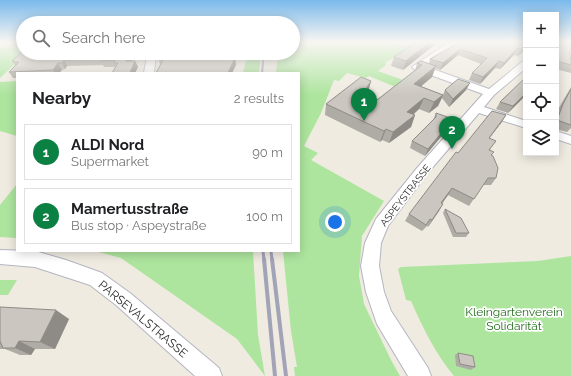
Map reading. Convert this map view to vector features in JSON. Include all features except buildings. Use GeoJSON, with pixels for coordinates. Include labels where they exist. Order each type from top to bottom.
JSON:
{"type":"FeatureCollection","features":[{"type":"Feature","properties":{"kind":"street"},"geometry":{"type":"LineString","coordinates":[[149,72],[151,60]]}},
{"type":"Feature","properties":{"kind":"street"},"geometry":{"type":"LineString","coordinates":[[428,60],[417,67],[490,93]]}},
{"type":"Feature","properties":{"kind":"street","name":"ASPEYSTRASSE"},"geometry":{"type":"LineString","coordinates":[[420,376],[384,317],[377,298],[370,266],[373,244],[381,223],[422,171],[490,93],[523,66]]}},
{"type":"Feature","properties":{"kind":"street"},"geometry":{"type":"LineString","coordinates":[[476,108],[523,124]]}},
{"type":"Feature","properties":{"kind":"street"},"geometry":{"type":"LineString","coordinates":[[559,136],[571,140]]}},
{"type":"Feature","properties":{"kind":"street","name":"PARSEVALSTRASSE"},"geometry":{"type":"LineString","coordinates":[[0,257],[35,260],[66,268],[96,279],[123,299],[211,376]]}},
{"type":"Feature","properties":{"kind":"green space"},"geometry":{"type":"Polygon","coordinates":[[[0,60],[19,60],[0,78],[0,60]]]}},
{"type":"Feature","properties":{"kind":"green space"},"geometry":{"type":"Polygon","coordinates":[[[246,60],[260,60],[259,72],[243,72],[246,60]]]}},
{"type":"Feature","properties":{"kind":"green space"},"geometry":{"type":"Polygon","coordinates":[[[277,60],[390,60],[378,71],[406,81],[398,88],[369,76],[366,78],[347,73],[339,81],[334,80],[321,113],[304,146],[318,153],[311,160],[384,201],[362,236],[359,276],[364,304],[400,376],[295,376],[294,367],[297,367],[291,331],[283,252],[300,252],[300,72],[276,72],[277,60]]]}},
{"type":"Feature","properties":{"kind":"green space"},"geometry":{"type":"Polygon","coordinates":[[[16,81],[16,136],[0,131],[0,82],[16,81]]]}},
{"type":"Feature","properties":{"kind":"green space"},"geometry":{"type":"Polygon","coordinates":[[[16,185],[16,238],[0,237],[0,205],[16,185]]]}},
{"type":"Feature","properties":{"kind":"green space"},"geometry":{"type":"Polygon","coordinates":[[[99,252],[253,252],[258,335],[265,376],[237,339],[121,258],[99,252]]]}},
{"type":"Feature","properties":{"kind":"green space","name":"Kleingartenverein Solidarität"},"geometry":{"type":"Polygon","coordinates":[[[571,256],[571,376],[454,376],[430,340],[411,301],[406,300],[398,269],[401,267],[538,261],[571,256]]]}},
{"type":"Feature","properties":{"kind":"green space"},"geometry":{"type":"Polygon","coordinates":[[[0,280],[17,280],[8,295],[0,295],[0,280]]]}},
{"type":"Feature","properties":{"kind":"railway"},"geometry":{"type":"LineString","coordinates":[[262,72],[263,60]]}},
{"type":"Feature","properties":{"kind":"railway"},"geometry":{"type":"LineString","coordinates":[[263,252],[264,260]]}},
{"type":"Feature","properties":{"kind":"railway"},"geometry":{"type":"LineString","coordinates":[[271,252],[272,260]]}},
{"type":"Feature","properties":{"kind":"railway"},"geometry":{"type":"LineString","coordinates":[[264,259],[275,376]]}},
{"type":"Feature","properties":{"kind":"railway"},"geometry":{"type":"LineString","coordinates":[[272,259],[286,376]]}},
{"type":"Feature","properties":{"kind":"place","name":"ALDI Nord"},"geometry":{"type":"Point","coordinates":[364,121]}},
{"type":"Feature","properties":{"kind":"place","name":"Mamertusstraße"},"geometry":{"type":"Point","coordinates":[452,149]}}]}
